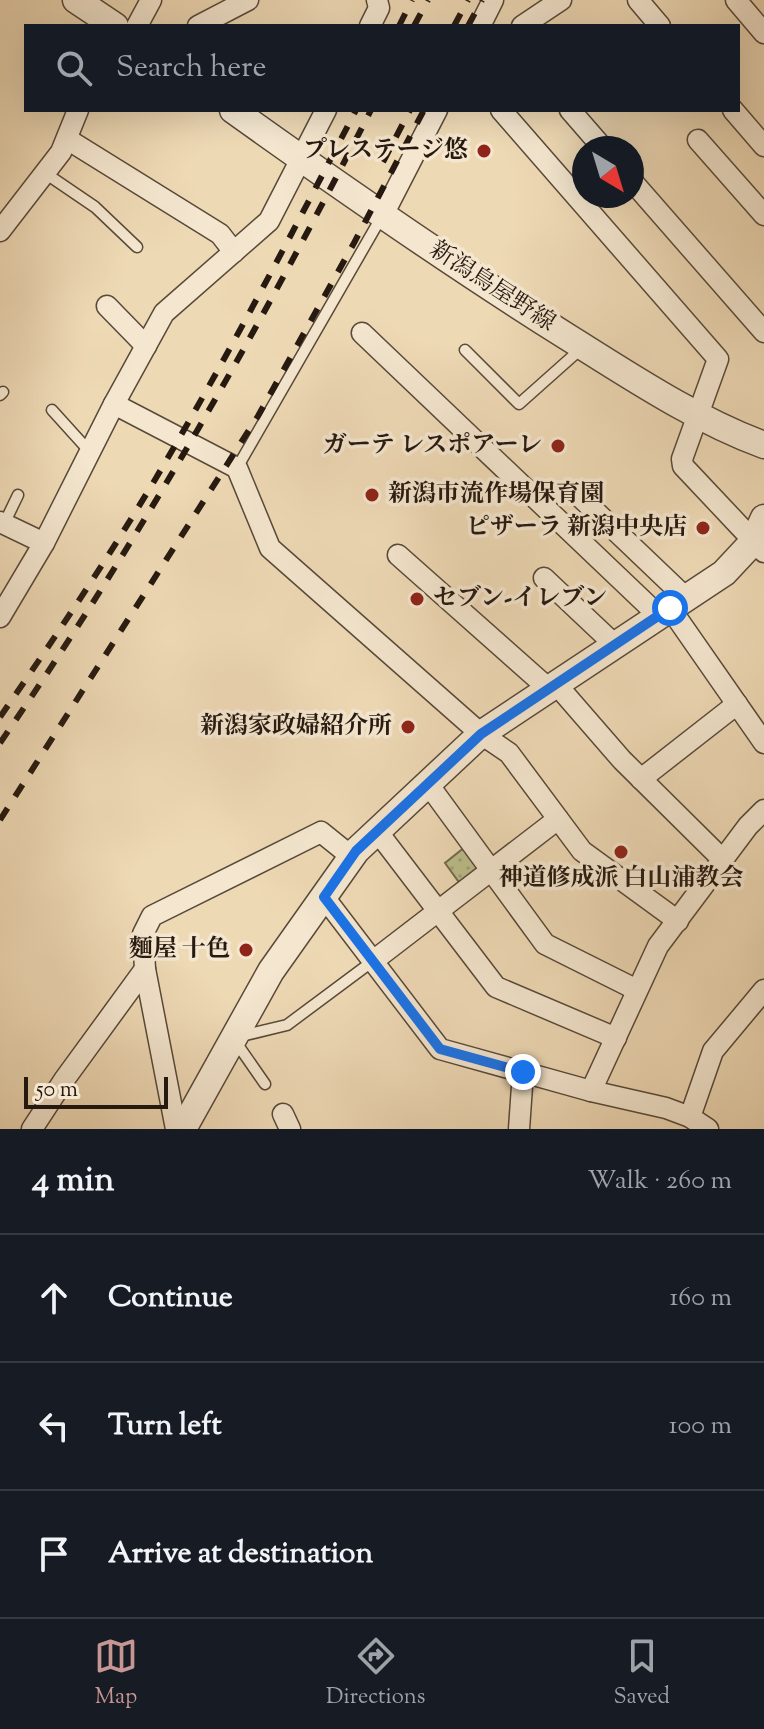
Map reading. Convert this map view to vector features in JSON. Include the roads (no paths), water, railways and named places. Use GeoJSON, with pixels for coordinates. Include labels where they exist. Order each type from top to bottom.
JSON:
{"type":"FeatureCollection","features":[{"type":"Feature","properties":{"kind":"street"},"geometry":{"type":"LineString","coordinates":[[76,0],[112,24]]}},
{"type":"Feature","properties":{"kind":"street"},"geometry":{"type":"LineString","coordinates":[[138,24],[151,0]]}},
{"type":"Feature","properties":{"kind":"street"},"geometry":{"type":"LineString","coordinates":[[202,24],[248,0]]}},
{"type":"Feature","properties":{"kind":"street"},"geometry":{"type":"LineString","coordinates":[[371,24],[379,8],[377,0]]}},
{"type":"Feature","properties":{"kind":"street"},"geometry":{"type":"LineString","coordinates":[[481,24],[493,0]]}},
{"type":"Feature","properties":{"kind":"street"},"geometry":{"type":"LineString","coordinates":[[525,24],[561,0]]}},
{"type":"Feature","properties":{"kind":"street"},"geometry":{"type":"LineString","coordinates":[[638,0],[658,24]]}},
{"type":"Feature","properties":{"kind":"street"},"geometry":{"type":"LineString","coordinates":[[736,0],[764,33]]}},
{"type":"Feature","properties":{"kind":"street"},"geometry":{"type":"LineString","coordinates":[[0,231],[61,152],[77,112]]}},
{"type":"Feature","properties":{"kind":"street","name":"新潟鳥屋野線"},"geometry":{"type":"LineString","coordinates":[[236,112],[383,215],[583,347],[657,392],[738,435],[764,445]]}},
{"type":"Feature","properties":{"kind":"street"},"geometry":{"type":"LineString","coordinates":[[0,617],[44,543],[164,313],[269,221],[325,112]]}},
{"type":"Feature","properties":{"kind":"street"},"geometry":{"type":"LineString","coordinates":[[383,215],[436,112]]}},
{"type":"Feature","properties":{"kind":"street"},"geometry":{"type":"LineString","coordinates":[[183,1129],[271,971],[352,857],[377,831],[481,734],[724,573],[760,537],[683,466],[682,459],[718,359],[503,112]]}},
{"type":"Feature","properties":{"kind":"street"},"geometry":{"type":"LineString","coordinates":[[572,112],[593,136]]}},
{"type":"Feature","properties":{"kind":"street"},"geometry":{"type":"LineString","coordinates":[[735,112],[764,146]]}},
{"type":"Feature","properties":{"kind":"street"},"geometry":{"type":"LineString","coordinates":[[67,139],[220,234],[234,252]]}},
{"type":"Feature","properties":{"kind":"street"},"geometry":{"type":"LineString","coordinates":[[698,140],[764,215]]}},
{"type":"Feature","properties":{"kind":"street"},"geometry":{"type":"LineString","coordinates":[[644,195],[764,332]]}},
{"type":"Feature","properties":{"kind":"street"},"geometry":{"type":"LineString","coordinates":[[107,306],[146,346]]}},
{"type":"Feature","properties":{"kind":"street"},"geometry":{"type":"LineString","coordinates":[[362,333],[671,607]]}},
{"type":"Feature","properties":{"kind":"street"},"geometry":{"type":"LineString","coordinates":[[114,404],[237,468],[270,548],[481,734],[509,753],[582,851],[678,921]]}},
{"type":"Feature","properties":{"kind":"street"},"geometry":{"type":"LineString","coordinates":[[576,493],[671,607],[764,743]]}},
{"type":"Feature","properties":{"kind":"street"},"geometry":{"type":"LineString","coordinates":[[2,523],[44,543]]}},
{"type":"Feature","properties":{"kind":"street"},"geometry":{"type":"LineString","coordinates":[[398,555],[553,686],[723,860]]}},
{"type":"Feature","properties":{"kind":"street"},"geometry":{"type":"LineString","coordinates":[[0,597],[26,575]]}},
{"type":"Feature","properties":{"kind":"street"},"geometry":{"type":"LineString","coordinates":[[544,578],[615,645]]}},
{"type":"Feature","properties":{"kind":"street"},"geometry":{"type":"LineString","coordinates":[[641,779],[737,704]]}},
{"type":"Feature","properties":{"kind":"street"},"geometry":{"type":"LineString","coordinates":[[428,784],[545,944],[637,990]]}},
{"type":"Feature","properties":{"kind":"street"},"geometry":{"type":"LineString","coordinates":[[591,1091],[658,946],[764,810]]}},
{"type":"Feature","properties":{"kind":"street"},"geometry":{"type":"LineString","coordinates":[[373,961],[558,819]]}},
{"type":"Feature","properties":{"kind":"street"},"geometry":{"type":"LineString","coordinates":[[377,831],[496,987],[616,1038]]}},
{"type":"Feature","properties":{"kind":"street"},"geometry":{"type":"LineString","coordinates":[[176,1129],[145,969],[143,934],[152,916],[321,832],[352,857]]}},
{"type":"Feature","properties":{"kind":"street"},"geometry":{"type":"LineString","coordinates":[[324,897],[440,1049],[591,1091],[666,1108],[690,1117],[708,1129]]}},
{"type":"Feature","properties":{"kind":"street"},"geometry":{"type":"LineString","coordinates":[[32,1129],[145,969]]}},
{"type":"Feature","properties":{"kind":"street"},"geometry":{"type":"LineString","coordinates":[[690,1117],[713,1051],[764,990]]}},
{"type":"Feature","properties":{"kind":"street"},"geometry":{"type":"LineString","coordinates":[[519,1129],[523,1072]]}},
{"type":"Feature","properties":{"kind":"lane"},"geometry":{"type":"LineString","coordinates":[[45,173],[95,207],[137,247]]}},
{"type":"Feature","properties":{"kind":"lane"},"geometry":{"type":"LineString","coordinates":[[237,468],[383,215]]}},
{"type":"Feature","properties":{"kind":"lane"},"geometry":{"type":"LineString","coordinates":[[465,350],[519,404],[583,347]]}},
{"type":"Feature","properties":{"kind":"lane"},"geometry":{"type":"LineString","coordinates":[[52,410],[90,452]]}},
{"type":"Feature","properties":{"kind":"lane"},"geometry":{"type":"LineString","coordinates":[[2,523],[18,495]]}},
{"type":"Feature","properties":{"kind":"lane"},"geometry":{"type":"LineString","coordinates":[[265,1084],[233,1038],[287,1025],[373,961]]}},
{"type":"Feature","properties":{"kind":"railway"},"geometry":{"type":"LineString","coordinates":[[400,24],[412,0]]}},
{"type":"Feature","properties":{"kind":"railway"},"geometry":{"type":"LineString","coordinates":[[415,24],[428,0]]}},
{"type":"Feature","properties":{"kind":"railway"},"geometry":{"type":"LineString","coordinates":[[455,24],[468,0]]}},
{"type":"Feature","properties":{"kind":"railway"},"geometry":{"type":"LineString","coordinates":[[469,24],[482,0]]}},
{"type":"Feature","properties":{"kind":"railway"},"geometry":{"type":"LineString","coordinates":[[0,717],[80,599],[156,478],[259,296],[355,112]]}},
{"type":"Feature","properties":{"kind":"railway"},"geometry":{"type":"LineString","coordinates":[[0,743],[150,511],[241,353],[370,112]]}},
{"type":"Feature","properties":{"kind":"railway"},"geometry":{"type":"LineString","coordinates":[[383,162],[409,112]]}},
{"type":"Feature","properties":{"kind":"railway"},"geometry":{"type":"LineString","coordinates":[[0,820],[258,416],[423,112]]}},
{"type":"Feature","properties":{"kind":"place","name":"プレステージ悠"},"geometry":{"type":"Point","coordinates":[484,151]}},
{"type":"Feature","properties":{"kind":"place","name":"ガーテ レスポアーレ"},"geometry":{"type":"Point","coordinates":[558,446]}},
{"type":"Feature","properties":{"kind":"place","name":"新潟市流作場保育園"},"geometry":{"type":"Point","coordinates":[372,495]}},
{"type":"Feature","properties":{"kind":"place","name":"ピザーラ 新潟中央店"},"geometry":{"type":"Point","coordinates":[703,528]}},
{"type":"Feature","properties":{"kind":"place","name":"セブン-イレブン"},"geometry":{"type":"Point","coordinates":[417,599]}},
{"type":"Feature","properties":{"kind":"place","name":"新潟家政婦紹介所"},"geometry":{"type":"Point","coordinates":[408,727]}},
{"type":"Feature","properties":{"kind":"place","name":"神道修成派 白山浦教会"},"geometry":{"type":"Point","coordinates":[621,852]}},
{"type":"Feature","properties":{"kind":"place","name":"麵屋 十色"},"geometry":{"type":"Point","coordinates":[246,950]}}]}
